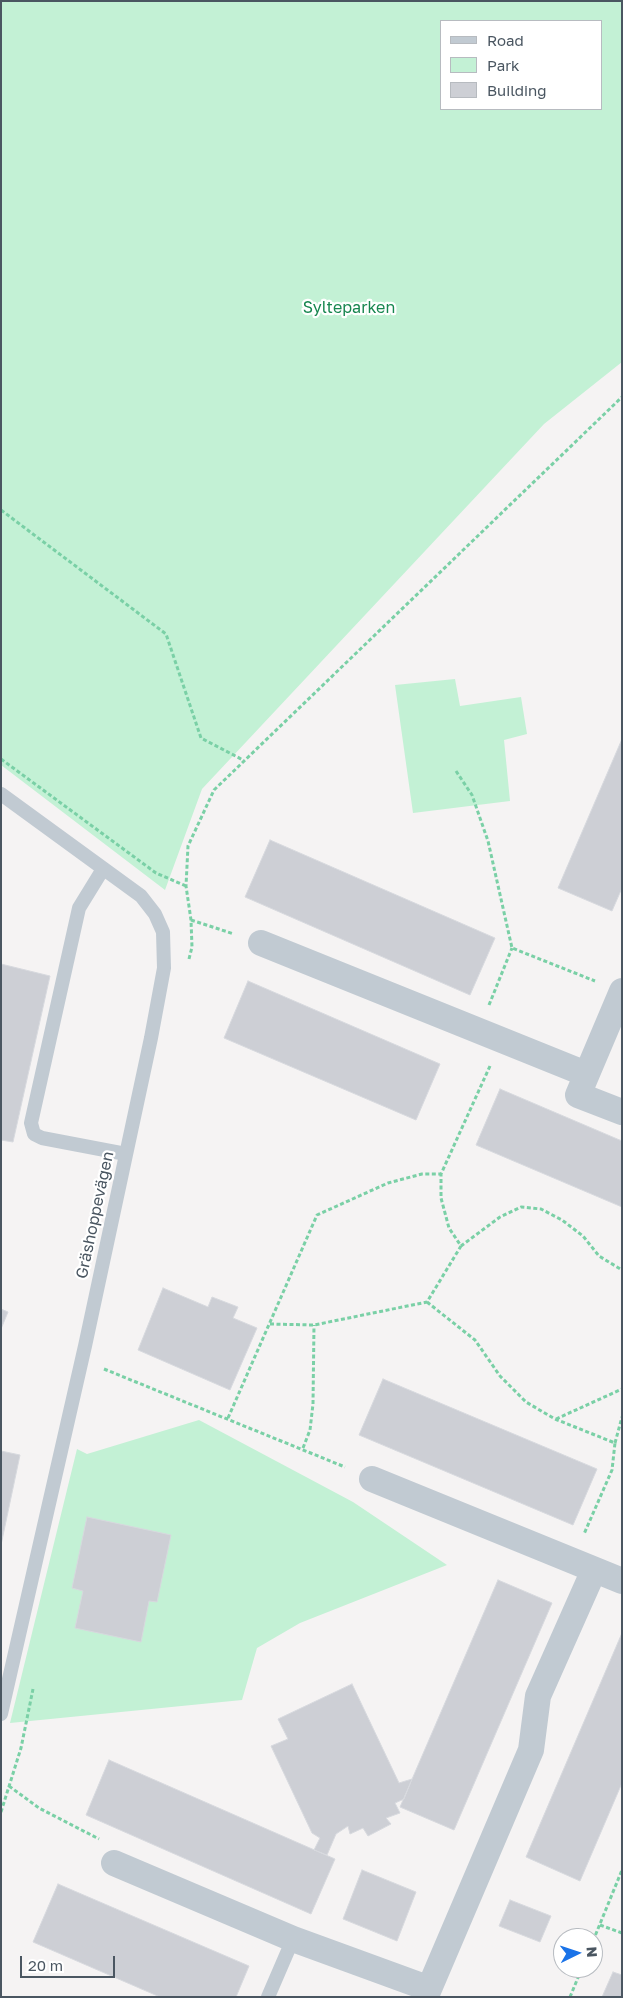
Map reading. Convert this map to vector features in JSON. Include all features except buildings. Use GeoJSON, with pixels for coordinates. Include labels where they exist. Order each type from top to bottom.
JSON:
{"type":"FeatureCollection","features":[{"type":"Feature","properties":{"kind":"street"},"geometry":{"type":"LineString","coordinates":[[261,943],[586,1074]]}},
{"type":"Feature","properties":{"kind":"street"},"geometry":{"type":"LineString","coordinates":[[622,992],[578,1095],[622,1112]]}},
{"type":"Feature","properties":{"kind":"street"},"geometry":{"type":"LineString","coordinates":[[372,1479],[622,1581]]}},
{"type":"Feature","properties":{"kind":"street"},"geometry":{"type":"LineString","coordinates":[[426,1997],[531,1750],[538,1696],[584,1565]]}},
{"type":"Feature","properties":{"kind":"street"},"geometry":{"type":"LineString","coordinates":[[114,1863],[293,1939],[419,1985],[426,1997]]}},
{"type":"Feature","properties":{"kind":"lane","name":"Gräshoppevägen"},"geometry":{"type":"LineString","coordinates":[[1,794],[141,896],[155,914],[163,932],[164,968],[126,1154],[1,1714]]}},
{"type":"Feature","properties":{"kind":"lane"},"geometry":{"type":"LineString","coordinates":[[104,868],[79,908],[31,1123],[34,1134],[42,1138],[126,1154]]}},
{"type":"Feature","properties":{"kind":"lane"},"geometry":{"type":"LineString","coordinates":[[268,1997],[293,1939]]}},
{"type":"Feature","properties":{"kind":"path"},"geometry":{"type":"LineString","coordinates":[[261,943],[191,920],[186,886],[188,846],[214,790],[622,397]]}},
{"type":"Feature","properties":{"kind":"path"},"geometry":{"type":"LineString","coordinates":[[1,510],[166,634],[201,738],[243,760]]}},
{"type":"Feature","properties":{"kind":"path"},"geometry":{"type":"LineString","coordinates":[[1,759],[156,874],[186,886]]}},
{"type":"Feature","properties":{"kind":"path"},"geometry":{"type":"LineString","coordinates":[[456,771],[472,795],[488,841],[512,948],[490,1035],[441,1174],[441,1198],[449,1228],[461,1246]]}},
{"type":"Feature","properties":{"kind":"path"},"geometry":{"type":"LineString","coordinates":[[512,948],[622,992]]}},
{"type":"Feature","properties":{"kind":"path"},"geometry":{"type":"LineString","coordinates":[[228,1418],[317,1215],[388,1183],[422,1174],[441,1174]]}},
{"type":"Feature","properties":{"kind":"path"},"geometry":{"type":"LineString","coordinates":[[270,1324],[314,1325],[427,1302],[461,1246],[500,1217],[521,1207],[541,1209],[576,1230],[600,1256],[622,1270]]}},
{"type":"Feature","properties":{"kind":"path"},"geometry":{"type":"LineString","coordinates":[[427,1302],[475,1340],[500,1376],[526,1402],[555,1419],[615,1443]]}},
{"type":"Feature","properties":{"kind":"path"},"geometry":{"type":"LineString","coordinates":[[303,1448],[310,1430],[312,1412],[314,1325]]}},
{"type":"Feature","properties":{"kind":"path"},"geometry":{"type":"LineString","coordinates":[[103,1368],[303,1448],[372,1479]]}},
{"type":"Feature","properties":{"kind":"path"},"geometry":{"type":"LineString","coordinates":[[555,1419],[622,1389]]}},
{"type":"Feature","properties":{"kind":"path"},"geometry":{"type":"LineString","coordinates":[[584,1565],[612,1470],[615,1443],[622,1417]]}},
{"type":"Feature","properties":{"kind":"path"},"geometry":{"type":"LineString","coordinates":[[9,1786],[39,1808],[109,1843],[115,1849],[114,1863]]}},
{"type":"Feature","properties":{"kind":"path"},"geometry":{"type":"LineString","coordinates":[[599,1928],[622,1870]]}},
{"type":"Feature","properties":{"kind":"path"},"geometry":{"type":"LineString","coordinates":[[600,1925],[622,1934]]}},
{"type":"Feature","properties":{"kind":"path"},"geometry":{"type":"LineString","coordinates":[[570,1997],[578,1978]]}},
{"type":"Feature","properties":{"kind":"green space","name":"Sylteparken"},"geometry":{"type":"Polygon","coordinates":[[[1,1],[622,1],[622,362],[544,424],[202,789],[165,890],[1,765],[1,1]]]}},
{"type":"Feature","properties":{"kind":"green space"},"geometry":{"type":"Polygon","coordinates":[[[455,679],[460,706],[521,697],[527,734],[504,740],[510,801],[413,813],[395,685],[455,679]]]}},
{"type":"Feature","properties":{"kind":"green space"},"geometry":{"type":"Polygon","coordinates":[[[199,1420],[353,1502],[447,1565],[300,1623],[257,1648],[242,1700],[10,1723],[77,1449],[87,1454],[199,1420]]]}}]}
